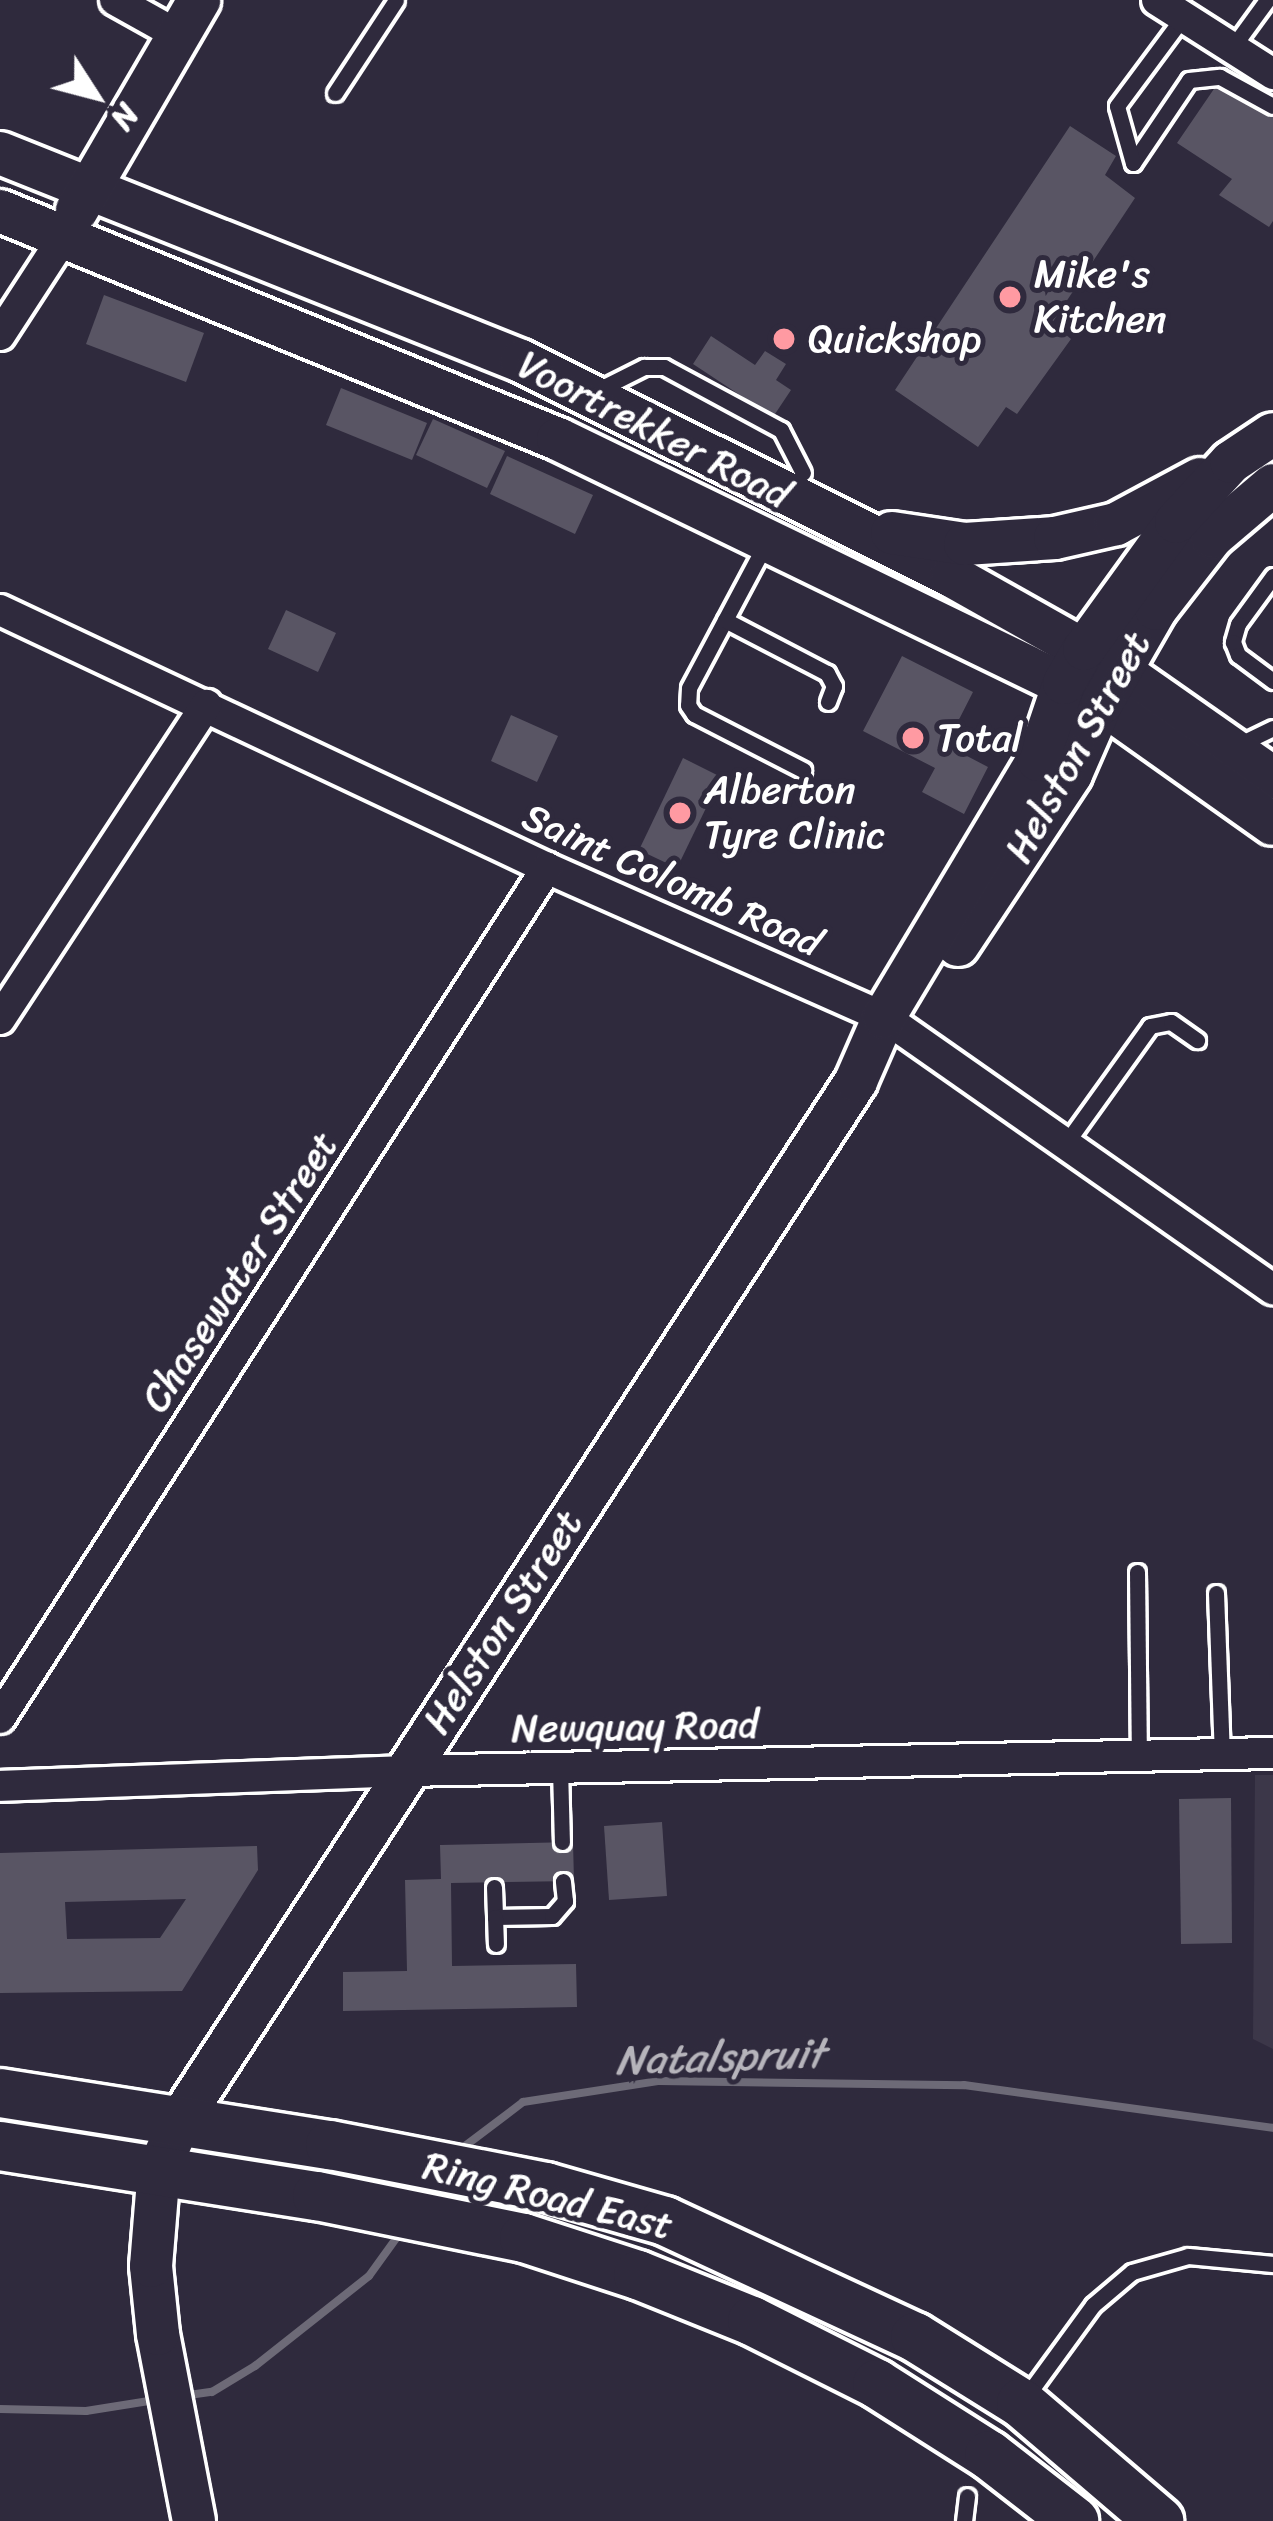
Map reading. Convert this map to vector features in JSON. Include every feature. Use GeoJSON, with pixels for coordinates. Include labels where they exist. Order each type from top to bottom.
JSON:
{"type":"FeatureCollection","features":[{"type":"Feature","properties":{"kind":"main road","name":"Ring Road East"},"geometry":{"type":"LineString","coordinates":[[0,2093],[330,2145],[546,2187],[665,2221],[915,2337],[1021,2403],[1159,2521]]}},
{"type":"Feature","properties":{"kind":"main road","name":"Ring Road East"},"geometry":{"type":"LineString","coordinates":[[0,2146],[317,2196],[524,2238],[638,2275],[752,2321],[878,2384],[978,2476],[1074,2521]]}},
{"type":"Feature","properties":{"kind":"main road"},"geometry":{"type":"LineString","coordinates":[[978,2476],[1021,2403]]}},
{"type":"Feature","properties":{"kind":"street"},"geometry":{"type":"LineString","coordinates":[[0,334],[63,238],[188,17],[115,0]]}},
{"type":"Feature","properties":{"kind":"street"},"geometry":{"type":"LineString","coordinates":[[1170,8],[1273,74]]}},
{"type":"Feature","properties":{"kind":"street","name":"Voortrekker Road"},"geometry":{"type":"LineString","coordinates":[[0,152],[521,361],[952,576],[1092,676],[1273,824]]}},
{"type":"Feature","properties":{"kind":"street","name":"Voortrekker Road"},"geometry":{"type":"LineString","coordinates":[[0,211],[558,439],[767,540],[1092,676],[1230,748],[1273,778]]}},
{"type":"Feature","properties":{"kind":"street","name":"Helston Street"},"geometry":{"type":"LineString","coordinates":[[194,2521],[158,2334],[151,2266],[159,2169],[181,2119],[894,1024],[1175,521],[1231,462],[1273,434]]}},
{"type":"Feature","properties":{"kind":"street"},"geometry":{"type":"LineString","coordinates":[[849,528],[965,544],[1055,538],[1116,524],[1231,462]]}},
{"type":"Feature","properties":{"kind":"street","name":"Helston Street"},"geometry":{"type":"LineString","coordinates":[[1092,676],[1156,609],[1212,537],[1273,484]]}},
{"type":"Feature","properties":{"kind":"street","name":"Saint Colomb Road"},"geometry":{"type":"LineString","coordinates":[[0,610],[547,868],[894,1024],[1273,1289]]}},
{"type":"Feature","properties":{"kind":"street"},"geometry":{"type":"LineString","coordinates":[[0,1019],[206,705]]}},
{"type":"Feature","properties":{"kind":"street","name":"Chasewater Street"},"geometry":{"type":"LineString","coordinates":[[0,1718],[547,868]]}},
{"type":"Feature","properties":{"kind":"street","name":"Newquay Road"},"geometry":{"type":"LineString","coordinates":[[0,1786],[406,1771],[1273,1753]]}},
{"type":"Feature","properties":{"kind":"lane"},"geometry":{"type":"LineString","coordinates":[[334,93],[396,0]]}},
{"type":"Feature","properties":{"kind":"lane"},"geometry":{"type":"LineString","coordinates":[[1232,48],[1267,0]]}},
{"type":"Feature","properties":{"kind":"lane"},"geometry":{"type":"LineString","coordinates":[[1170,8],[1117,106],[1133,163],[1180,89],[1203,74],[1220,76],[1273,106]]}},
{"type":"Feature","properties":{"kind":"lane"},"geometry":{"type":"LineString","coordinates":[[588,395],[644,367],[664,367],[781,430],[803,472]]}},
{"type":"Feature","properties":{"kind":"lane"},"geometry":{"type":"LineString","coordinates":[[767,540],[689,688],[688,705],[694,714],[803,770]]}},
{"type":"Feature","properties":{"kind":"lane"},"geometry":{"type":"LineString","coordinates":[[1273,576],[1238,624],[1233,642],[1238,655],[1273,681]]}},
{"type":"Feature","properties":{"kind":"lane"},"geometry":{"type":"LineString","coordinates":[[724,620],[827,674],[834,686],[828,702]]}},
{"type":"Feature","properties":{"kind":"lane"},"geometry":{"type":"LineString","coordinates":[[1230,748],[1273,728]]}},
{"type":"Feature","properties":{"kind":"lane"},"geometry":{"type":"LineString","coordinates":[[1066,1143],[1150,1026],[1171,1022],[1197,1040]]}},
{"type":"Feature","properties":{"kind":"lane"},"geometry":{"type":"LineString","coordinates":[[1137,1572],[1139,1755]]}},
{"type":"Feature","properties":{"kind":"lane"},"geometry":{"type":"LineString","coordinates":[[1216,1593],[1222,1754]]}},
{"type":"Feature","properties":{"kind":"lane"},"geometry":{"type":"LineString","coordinates":[[560,1768],[562,1842]]}},
{"type":"Feature","properties":{"kind":"lane"},"geometry":{"type":"LineString","coordinates":[[495,1917],[562,1911],[563,1881]]}},
{"type":"Feature","properties":{"kind":"lane"},"geometry":{"type":"LineString","coordinates":[[494,1888],[496,1944]]}},
{"type":"Feature","properties":{"kind":"lane"},"geometry":{"type":"LineString","coordinates":[[1021,2403],[1093,2305],[1132,2272],[1188,2256],[1273,2264]]}},
{"type":"Feature","properties":{"kind":"lane"},"geometry":{"type":"LineString","coordinates":[[964,2521],[978,2476]]}},
{"type":"Feature","properties":{"kind":"shaded area"},"geometry":{"type":"Polygon","coordinates":[[[1255,1775],[1273,1775],[1273,2049],[1253,2039],[1255,1775]]]}},
{"type":"Feature","properties":{"kind":"building"},"geometry":{"type":"Polygon","coordinates":[[[1218,83],[1273,117],[1273,221],[1269,227],[1219,195],[1232,179],[1177,143],[1218,83]]]}},
{"type":"Feature","properties":{"kind":"building"},"geometry":{"type":"Polygon","coordinates":[[[1070,126],[1116,156],[1105,175],[1135,198],[1052,323],[1071,339],[1017,414],[1006,407],[978,447],[895,390],[1070,126]]]}},
{"type":"Feature","properties":{"kind":"building"},"geometry":{"type":"Polygon","coordinates":[[[104,295],[204,333],[186,382],[86,344],[104,295]]]}},
{"type":"Feature","properties":{"kind":"building"},"geometry":{"type":"Polygon","coordinates":[[[711,336],[755,365],[765,351],[786,364],[776,380],[791,390],[773,417],[693,364],[711,336]]]}},
{"type":"Feature","properties":{"kind":"building"},"geometry":{"type":"Polygon","coordinates":[[[341,388],[427,423],[412,460],[326,425],[341,388]]]}},
{"type":"Feature","properties":{"kind":"building"},"geometry":{"type":"Polygon","coordinates":[[[433,419],[505,451],[487,488],[416,455],[433,419]]]}},
{"type":"Feature","properties":{"kind":"building"},"geometry":{"type":"Polygon","coordinates":[[[507,456],[593,495],[575,534],[490,494],[507,456]]]}},
{"type":"Feature","properties":{"kind":"building"},"geometry":{"type":"Polygon","coordinates":[[[286,610],[336,633],[318,672],[268,649],[286,610]]]}},
{"type":"Feature","properties":{"kind":"building","name":"Total"},"geometry":{"type":"Polygon","coordinates":[[[902,656],[973,692],[946,745],[988,767],[964,814],[922,792],[935,768],[863,731],[902,656]]]}},
{"type":"Feature","properties":{"kind":"building"},"geometry":{"type":"Polygon","coordinates":[[[511,715],[558,736],[537,782],[491,761],[511,715]]]}},
{"type":"Feature","properties":{"kind":"building","name":"Alberton Tyre Clinic"},"geometry":{"type":"Polygon","coordinates":[[[683,758],[721,777],[677,868],[639,850],[683,758]]]}},
{"type":"Feature","properties":{"kind":"building"},"geometry":{"type":"Polygon","coordinates":[[[1231,1798],[1232,1943],[1181,1944],[1179,1799],[1231,1798]]]}},
{"type":"Feature","properties":{"kind":"building"},"geometry":{"type":"Polygon","coordinates":[[[662,1822],[667,1896],[609,1900],[604,1826],[662,1822]]]}},
{"type":"Feature","properties":{"kind":"building"},"geometry":{"type":"Polygon","coordinates":[[[573,1842],[574,1881],[451,1883],[452,1966],[576,1964],[577,2007],[343,2011],[343,1972],[407,1971],[405,1880],[441,1879],[440,1845],[573,1842]]]}},
{"type":"Feature","properties":{"kind":"building"},"geometry":{"type":"Polygon","coordinates":[[[257,1846],[258,1870],[182,1991],[0,1993],[0,1853],[257,1846]],[[186,1899],[65,1902],[67,1939],[160,1938],[186,1899]]]}},
{"type":"Feature","properties":{"kind":"waterway","name":"Natalspruit"},"geometry":{"type":"LineString","coordinates":[[457,2152],[523,2102],[659,2081],[964,2085],[1273,2128]]}},
{"type":"Feature","properties":{"kind":"waterway","name":"Natalspruit"},"geometry":{"type":"LineString","coordinates":[[182,2396],[212,2392],[255,2366],[369,2276],[400,2233]]}},
{"type":"Feature","properties":{"kind":"waterway","name":"Natalspruit"},"geometry":{"type":"LineString","coordinates":[[0,2409],[86,2411],[155,2400]]}},
{"type":"Feature","properties":{"kind":"place","name":"Mike's Kitchen"},"geometry":{"type":"Point","coordinates":[1010,297]}},
{"type":"Feature","properties":{"kind":"place","name":"Quickshop"},"geometry":{"type":"Point","coordinates":[784,339]}},
{"type":"Feature","properties":{"kind":"place","name":"Total"},"geometry":{"type":"Point","coordinates":[913,738]}},
{"type":"Feature","properties":{"kind":"place","name":"Alberton Tyre Clinic"},"geometry":{"type":"Point","coordinates":[680,813]}}]}
